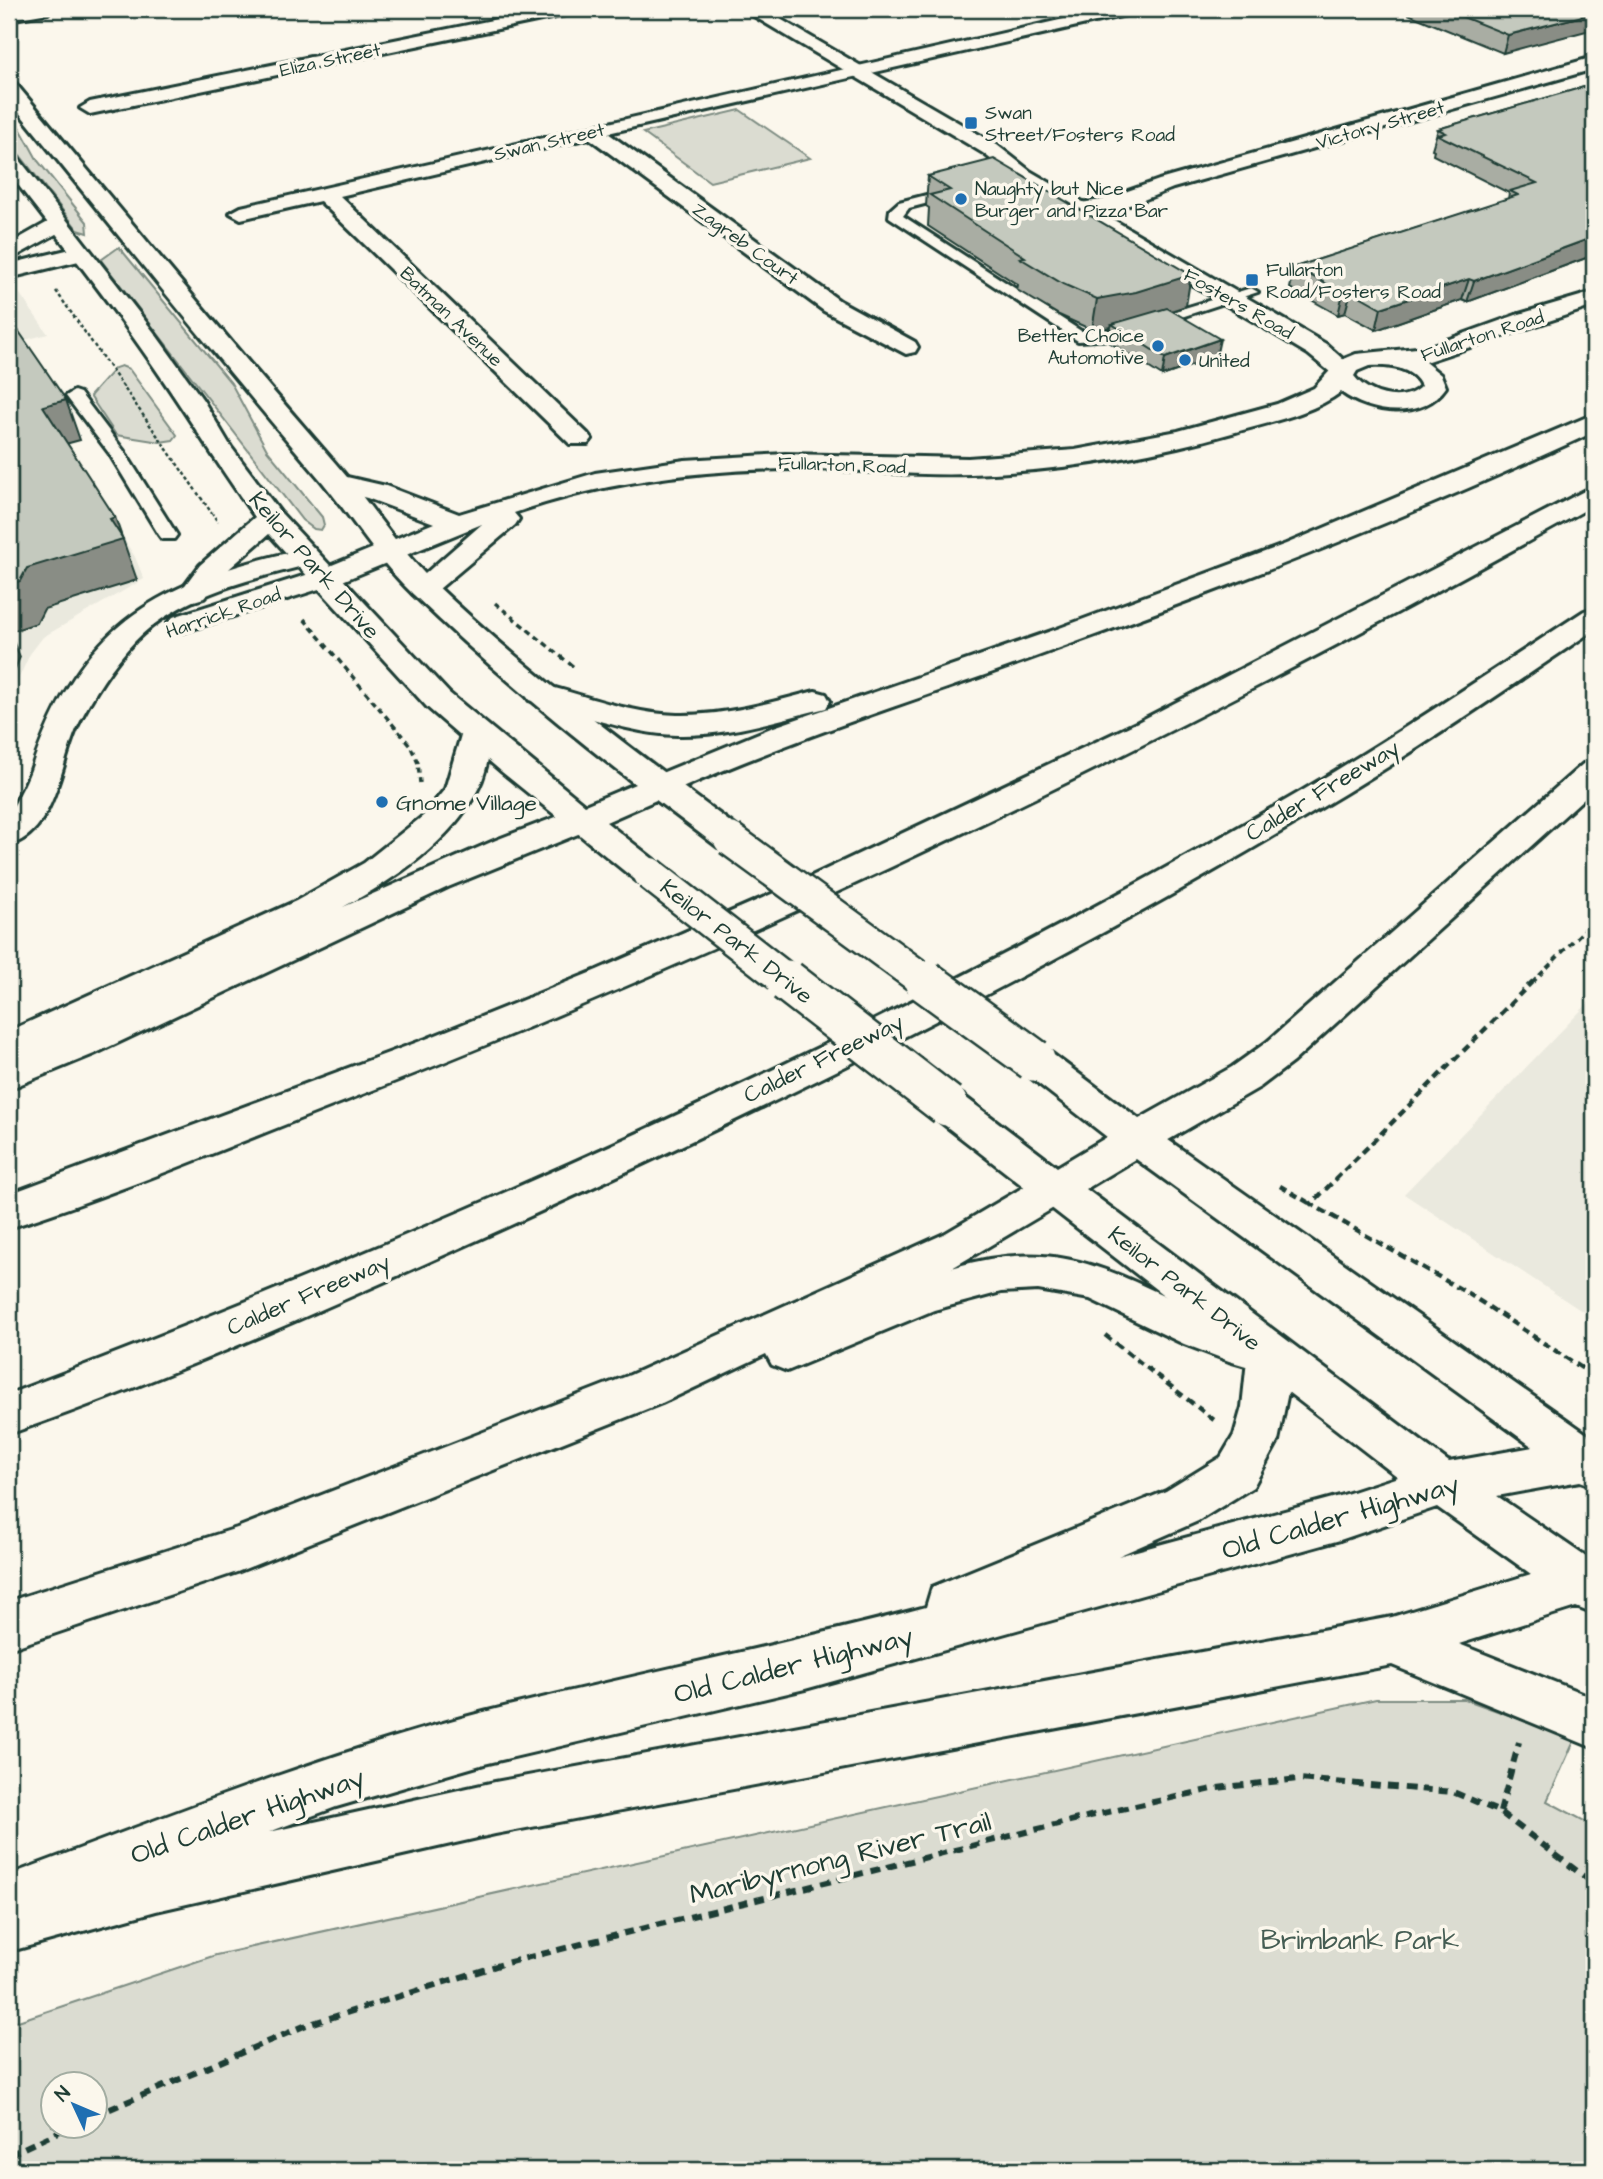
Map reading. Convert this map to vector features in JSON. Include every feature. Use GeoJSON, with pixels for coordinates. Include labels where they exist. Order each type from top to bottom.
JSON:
{"type":"FeatureCollection","features":[{"type":"Feature","properties":{"kind":"main road"},"geometry":{"type":"LineString","coordinates":[[9,15],[42,9]]}},
{"type":"Feature","properties":{"kind":"main road","name":"Eliza Street"},"geometry":{"type":"LineString","coordinates":[[90,108],[570,9]]}},
{"type":"Feature","properties":{"kind":"main road","name":"Swan Street"},"geometry":{"type":"LineString","coordinates":[[241,213],[1130,9]]}},
{"type":"Feature","properties":{"kind":"main road","name":"Fosters Road"},"geometry":{"type":"LineString","coordinates":[[757,11],[990,149],[1044,171],[1093,205],[1241,295],[1317,349],[1343,373],[1350,388],[1386,403]]}},
{"type":"Feature","properties":{"kind":"main road","name":"Victory Street"},"geometry":{"type":"LineString","coordinates":[[1093,205],[1594,63]]}},
{"type":"Feature","properties":{"kind":"main road","name":"Keilor Park Drive"},"geometry":{"type":"LineString","coordinates":[[9,88],[107,247],[145,336],[190,400],[219,449],[270,518],[408,670],[477,734],[581,820],[1053,1189],[1442,1484],[1590,1584]]}},
{"type":"Feature","properties":{"kind":"main road","name":"Zagreb Court"},"geometry":{"type":"LineString","coordinates":[[592,131],[832,306],[906,347]]}},
{"type":"Feature","properties":{"kind":"main road","name":"Fosters Road"},"geometry":{"type":"LineString","coordinates":[[990,149],[1012,176],[1093,205]]}},
{"type":"Feature","properties":{"kind":"main road","name":"Keilor Park Drive"},"geometry":{"type":"LineString","coordinates":[[9,159],[57,224],[107,247],[338,483],[384,545],[423,588],[540,693],[659,786],[1034,1060],[1137,1139],[1592,1461]]}},
{"type":"Feature","properties":{"kind":"main road","name":"Batman Avenue"},"geometry":{"type":"LineString","coordinates":[[325,194],[579,439]]}},
{"type":"Feature","properties":{"kind":"main road"},"geometry":{"type":"LineString","coordinates":[[9,253],[57,224]]}},
{"type":"Feature","properties":{"kind":"main road"},"geometry":{"type":"LineString","coordinates":[[9,271],[107,247]]}},
{"type":"Feature","properties":{"kind":"main road","name":"Fosters Road"},"geometry":{"type":"LineString","coordinates":[[1241,295],[1338,342],[1382,359],[1416,366],[1433,380],[1434,387]]}},
{"type":"Feature","properties":{"kind":"main road","name":"Fullarton Road"},"geometry":{"type":"LineString","coordinates":[[315,568],[529,501],[631,474],[723,463],[799,461],[966,467],[1090,458],[1188,439],[1270,415],[1330,390],[1356,362],[1431,354],[1524,320],[1584,303]]}},
{"type":"Feature","properties":{"kind":"main road","name":"Fullarton Road"},"geometry":{"type":"LineString","coordinates":[[1270,415],[1423,398],[1447,371],[1469,357],[1520,340],[1584,303]]}},
{"type":"Feature","properties":{"kind":"main road"},"geometry":{"type":"LineString","coordinates":[[9,1075],[241,972],[453,872],[659,786],[802,729],[1238,575],[1419,502],[1594,422]]}},
{"type":"Feature","properties":{"kind":"main road"},"geometry":{"type":"LineString","coordinates":[[338,483],[376,492],[460,524]]}},
{"type":"Feature","properties":{"kind":"main road"},"geometry":{"type":"LineString","coordinates":[[9,1211],[365,1078],[689,945],[850,873],[1307,650],[1594,494]]}},
{"type":"Feature","properties":{"kind":"main road"},"geometry":{"type":"LineString","coordinates":[[423,588],[470,546],[529,501]]}},
{"type":"Feature","properties":{"kind":"main road"},"geometry":{"type":"LineString","coordinates":[[194,592],[207,571],[242,546],[270,518]]}},
{"type":"Feature","properties":{"kind":"main road","name":"Harrick Road"},"geometry":{"type":"LineString","coordinates":[[9,834],[27,814],[73,703],[129,631],[194,592],[246,572],[315,568]]}},
{"type":"Feature","properties":{"kind":"main road","name":"Harrick Road"},"geometry":{"type":"LineString","coordinates":[[92,678],[154,636],[315,568]]}},
{"type":"Feature","properties":{"kind":"main road","name":"Calder Freeway"},"geometry":{"type":"LineString","coordinates":[[9,1414],[272,1312],[597,1167],[1014,961],[1312,800],[1594,617]]}},
{"type":"Feature","properties":{"kind":"main road"},"geometry":{"type":"LineString","coordinates":[[540,693],[645,721],[677,724],[741,720],[1092,627]]}},
{"type":"Feature","properties":{"kind":"main road"},"geometry":{"type":"LineString","coordinates":[[1312,800],[1516,692],[1594,642]]}},
{"type":"Feature","properties":{"kind":"main road"},"geometry":{"type":"LineString","coordinates":[[9,1047],[270,927],[343,890],[387,863],[417,840],[457,796],[469,768],[477,734]]}},
{"type":"Feature","properties":{"kind":"main road"},"geometry":{"type":"LineString","coordinates":[[9,1625],[237,1550],[646,1388],[959,1246],[1246,1077],[1280,1052],[1594,771]]}},
{"type":"Feature","properties":{"kind":"main road"},"geometry":{"type":"LineString","coordinates":[[646,1388],[774,1357],[913,1300],[982,1278],[1020,1274],[1070,1275],[1140,1299],[1192,1328],[1270,1354],[1264,1407],[1255,1441],[1237,1472],[1182,1506],[806,1664]]}},
{"type":"Feature","properties":{"kind":"main road","name":"Old Calder Highway"},"geometry":{"type":"LineString","coordinates":[[9,1902],[336,1781],[484,1738],[806,1664],[1340,1518],[1442,1484],[1592,1461]]}},
{"type":"Feature","properties":{"kind":"main road","name":"Old Calder Highway"},"geometry":{"type":"LineString","coordinates":[[9,1924],[156,1884],[495,1808],[1392,1641],[1590,1584]]}},
{"type":"Feature","properties":{"kind":"main road"},"geometry":{"type":"LineString","coordinates":[[1392,1641],[1594,1723]]}},
{"type":"Feature","properties":{"kind":"lane"},"geometry":{"type":"LineString","coordinates":[[979,185],[904,205],[897,210],[897,217],[1070,332],[1087,338],[1109,336],[1241,295]]}},
{"type":"Feature","properties":{"kind":"lane"},"geometry":{"type":"LineString","coordinates":[[74,396],[116,451],[168,535]]}},
{"type":"Feature","properties":{"kind":"path"},"geometry":{"type":"LineString","coordinates":[[1157,15],[1184,9]]}},
{"type":"Feature","properties":{"kind":"path"},"geometry":{"type":"LineString","coordinates":[[52,289],[58,293],[228,537],[242,546]]}},
{"type":"Feature","properties":{"kind":"path"},"geometry":{"type":"LineString","coordinates":[[1594,920],[1311,1204],[1469,1294],[1594,1376]]}},
{"type":"Feature","properties":{"kind":"path"},"geometry":{"type":"LineString","coordinates":[[1070,1275],[1069,1296],[1075,1311],[1220,1424],[1255,1441]]}},
{"type":"Feature","properties":{"kind":"path","name":"Maribyrnong River Trail"},"geometry":{"type":"LineString","coordinates":[[108,2110],[304,2026],[506,1963],[1090,1816],[1217,1788],[1298,1779],[1453,1791],[1500,1812],[1594,1884]]}},
{"type":"Feature","properties":{"kind":"path"},"geometry":{"type":"LineString","coordinates":[[9,2155],[41,2140]]}},
{"type":"Feature","properties":{"kind":"shaded area"},"geometry":{"type":"Polygon","coordinates":[[[9,278],[15,287],[48,334],[9,344],[9,278]]]}},
{"type":"Feature","properties":{"kind":"shaded area"},"geometry":{"type":"Polygon","coordinates":[[[84,475],[135,557],[144,579],[43,637],[30,654],[9,699],[9,496],[84,475]]]}},
{"type":"Feature","properties":{"kind":"shaded area"},"geometry":{"type":"Polygon","coordinates":[[[1594,997],[1594,1319],[1404,1194],[1594,997]]]}},
{"type":"Feature","properties":{"kind":"green space"},"geometry":{"type":"Polygon","coordinates":[[[9,108],[38,161],[87,222],[88,233],[78,230],[9,141],[9,108]]]}},
{"type":"Feature","properties":{"kind":"green space"},"geometry":{"type":"Polygon","coordinates":[[[740,110],[810,158],[710,182],[643,133],[740,110]]]}},
{"type":"Feature","properties":{"kind":"green space"},"geometry":{"type":"Polygon","coordinates":[[[119,247],[231,383],[267,450],[322,517],[324,525],[321,530],[314,529],[302,520],[101,260],[119,247]]]}},
{"type":"Feature","properties":{"kind":"green space"},"geometry":{"type":"Polygon","coordinates":[[[121,366],[129,369],[177,435],[173,440],[160,442],[116,435],[90,396],[115,368],[121,366]]]}},
{"type":"Feature","properties":{"kind":"green space","name":"Brimbank Park"},"geometry":{"type":"Polygon","coordinates":[[[1376,1699],[1464,1699],[1575,1739],[1547,1801],[1594,1826],[1594,2170],[9,2170],[9,2024],[216,1955],[1376,1699]]]}},
{"type":"Feature","properties":{"kind":"building"},"geometry":{"type":"Polygon","coordinates":[[[1443,9],[1594,9],[1594,13],[1508,35],[1443,9]]]}},
{"type":"Feature","properties":{"kind":"building"},"geometry":{"type":"Polygon","coordinates":[[[1594,84],[1594,237],[1474,281],[1469,279],[1381,308],[1351,291],[1343,293],[1295,267],[1518,195],[1510,191],[1537,183],[1438,135],[1446,133],[1438,129],[1594,84]]]}},
{"type":"Feature","properties":{"kind":"building"},"geometry":{"type":"Polygon","coordinates":[[[994,159],[1191,275],[1136,292],[1097,299],[1063,284],[1020,258],[1025,257],[930,195],[950,190],[928,176],[994,159]]]}},
{"type":"Feature","properties":{"kind":"building"},"geometry":{"type":"Polygon","coordinates":[[[1167,308],[1220,339],[1165,358],[1112,324],[1167,308]]]}},
{"type":"Feature","properties":{"kind":"building"},"geometry":{"type":"Polygon","coordinates":[[[9,317],[66,400],[43,406],[115,517],[110,519],[123,539],[27,568],[20,581],[9,585],[10,437],[9,317]]]}},
{"type":"Feature","properties":{"kind":"place","name":"Swan Street/Fosters Road"},"geometry":{"type":"Point","coordinates":[971,123]}},
{"type":"Feature","properties":{"kind":"place","name":"Naughty but Nice Burger and Pizza Bar"},"geometry":{"type":"Point","coordinates":[961,199]}},
{"type":"Feature","properties":{"kind":"place","name":"Fullarton Road/Fosters Road"},"geometry":{"type":"Point","coordinates":[1252,280]}},
{"type":"Feature","properties":{"kind":"place","name":"Better Choice Automotive"},"geometry":{"type":"Point","coordinates":[1158,346]}},
{"type":"Feature","properties":{"kind":"place","name":"United"},"geometry":{"type":"Point","coordinates":[1185,360]}},
{"type":"Feature","properties":{"kind":"place","name":"Gnome Village"},"geometry":{"type":"Point","coordinates":[382,802]}}]}
